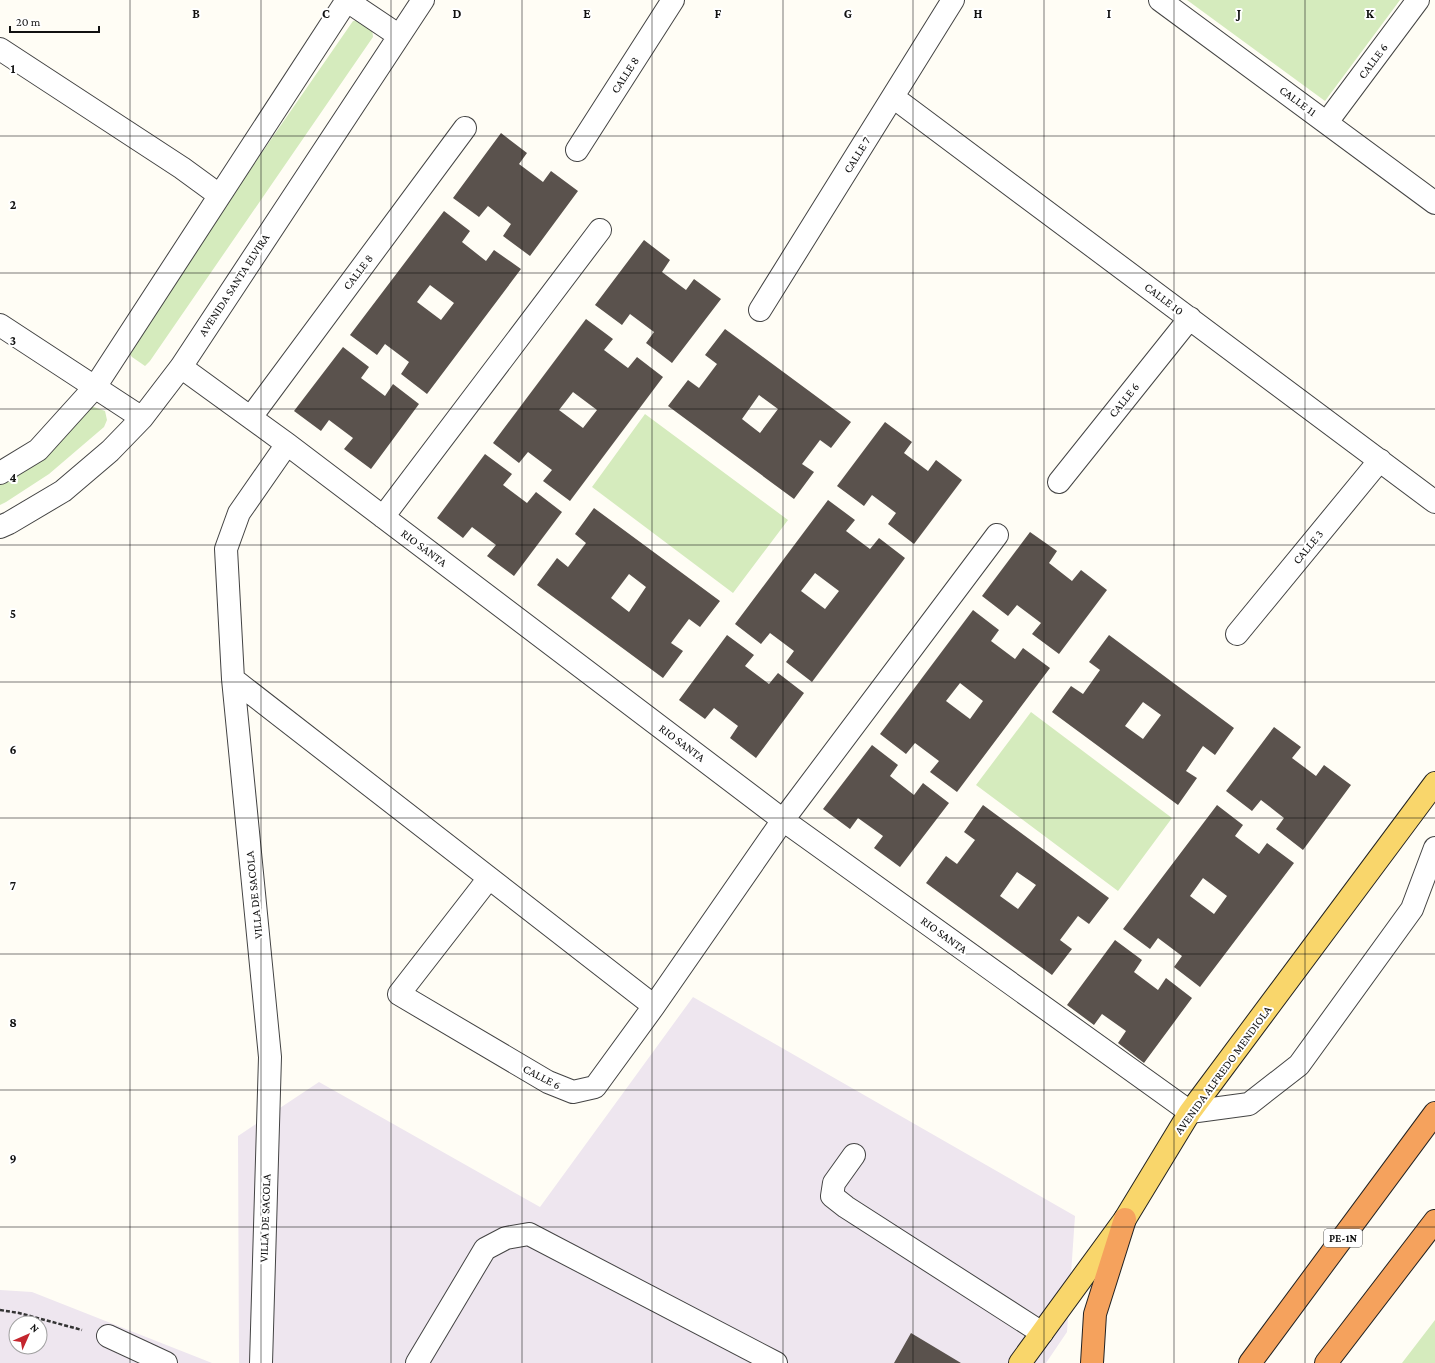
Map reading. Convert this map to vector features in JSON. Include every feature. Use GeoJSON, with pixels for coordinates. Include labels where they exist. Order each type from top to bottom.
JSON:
{"type":"FeatureCollection","features":[{"type":"Feature","properties":{"kind":"highway","name":"PE-1N"},"geometry":{"type":"LineString","coordinates":[[1250,1363],[1435,1113]]}},
{"type":"Feature","properties":{"kind":"highway"},"geometry":{"type":"LineString","coordinates":[[1092,1363],[1094,1314],[1125,1219]]}},
{"type":"Feature","properties":{"kind":"highway"},"geometry":{"type":"LineString","coordinates":[[1326,1363],[1435,1221]]}},
{"type":"Feature","properties":{"kind":"main road","name":"AVENIDA ALFREDO MENDIOLA"},"geometry":{"type":"LineString","coordinates":[[1020,1363],[1125,1219],[1190,1112],[1435,783]]}},
{"type":"Feature","properties":{"kind":"street"},"geometry":{"type":"LineString","coordinates":[[0,473],[38,450],[95,387],[346,0],[398,36]]}},
{"type":"Feature","properties":{"kind":"street","name":"AVENIDA SANTA ELVIRA"},"geometry":{"type":"LineString","coordinates":[[0,527],[9,524],[63,492],[110,451],[142,418],[181,367],[423,0]]}},
{"type":"Feature","properties":{"kind":"street","name":"CALLE 8"},"geometry":{"type":"LineString","coordinates":[[577,150],[673,0]]}},
{"type":"Feature","properties":{"kind":"street","name":"CALLE 7"},"geometry":{"type":"LineString","coordinates":[[760,310],[953,0]]}},
{"type":"Feature","properties":{"kind":"street","name":"CALLE 11"},"geometry":{"type":"LineString","coordinates":[[1160,0],[1435,203]]}},
{"type":"Feature","properties":{"kind":"street","name":"CALLE 6"},"geometry":{"type":"LineString","coordinates":[[1327,122],[1418,0]]}},
{"type":"Feature","properties":{"kind":"street"},"geometry":{"type":"LineString","coordinates":[[0,49],[182,168],[219,195]]}},
{"type":"Feature","properties":{"kind":"street","name":"CALLE 10"},"geometry":{"type":"LineString","coordinates":[[893,97],[1435,502]]}},
{"type":"Feature","properties":{"kind":"street","name":"CALLE 8"},"geometry":{"type":"LineString","coordinates":[[251,417],[465,128]]}},
{"type":"Feature","properties":{"kind":"street"},"geometry":{"type":"LineString","coordinates":[[383,517],[600,230]]}},
{"type":"Feature","properties":{"kind":"street","name":"CALLE 6"},"geometry":{"type":"LineString","coordinates":[[1059,482],[1190,318]]}},
{"type":"Feature","properties":{"kind":"street"},"geometry":{"type":"LineString","coordinates":[[0,324],[142,418]]}},
{"type":"Feature","properties":{"kind":"street","name":"RIO SANTA"},"geometry":{"type":"LineString","coordinates":[[181,367],[287,444],[784,820],[1190,1112]]}},
{"type":"Feature","properties":{"kind":"street","name":"VILLA DE SACOLA"},"geometry":{"type":"LineString","coordinates":[[262,1363],[270,1057],[233,679],[226,548],[239,513],[287,444]]}},
{"type":"Feature","properties":{"kind":"street","name":"CALLE 3"},"geometry":{"type":"LineString","coordinates":[[1237,634],[1380,460]]}},
{"type":"Feature","properties":{"kind":"street","name":"CALLE 6"},"geometry":{"type":"LineString","coordinates":[[489,878],[399,994],[548,1082],[573,1092],[595,1087],[654,1006],[784,820],[998,535]]}},
{"type":"Feature","properties":{"kind":"street"},"geometry":{"type":"LineString","coordinates":[[233,679],[654,1006]]}},
{"type":"Feature","properties":{"kind":"street"},"geometry":{"type":"LineString","coordinates":[[1190,1112],[1249,1104],[1299,1065],[1412,909],[1435,848]]}},
{"type":"Feature","properties":{"kind":"street"},"geometry":{"type":"LineString","coordinates":[[854,1155],[834,1183],[832,1196],[1042,1333]]}},
{"type":"Feature","properties":{"kind":"street"},"geometry":{"type":"LineString","coordinates":[[417,1363],[485,1248],[506,1238],[529,1234],[776,1363]]}},
{"type":"Feature","properties":{"kind":"street"},"geometry":{"type":"LineString","coordinates":[[108,1336],[166,1363]]}},
{"type":"Feature","properties":{"kind":"path"},"geometry":{"type":"LineString","coordinates":[[0,1310],[19,1312],[108,1336]]}},
{"type":"Feature","properties":{"kind":"shaded area"},"geometry":{"type":"Polygon","coordinates":[[[693,997],[1075,1216],[1067,1332],[1046,1363],[239,1363],[238,1136],[319,1082],[540,1207],[693,997]]]}},
{"type":"Feature","properties":{"kind":"shaded area"},"geometry":{"type":"Polygon","coordinates":[[[0,1290],[32,1292],[212,1363],[0,1363],[0,1290]]]}},
{"type":"Feature","properties":{"kind":"green space"},"geometry":{"type":"Polygon","coordinates":[[[1187,0],[1400,0],[1325,101],[1187,0]]]}},
{"type":"Feature","properties":{"kind":"green space"},"geometry":{"type":"Polygon","coordinates":[[[359,20],[372,28],[373,37],[150,361],[145,366],[132,357],[126,349],[353,21],[359,20]]]}},
{"type":"Feature","properties":{"kind":"green space"},"geometry":{"type":"Polygon","coordinates":[[[91,406],[105,411],[107,420],[104,427],[49,474],[0,505],[0,485],[6,482],[91,406]]]}},
{"type":"Feature","properties":{"kind":"green space"},"geometry":{"type":"Polygon","coordinates":[[[645,414],[788,520],[733,593],[592,487],[645,414]]]}},
{"type":"Feature","properties":{"kind":"green space"},"geometry":{"type":"Polygon","coordinates":[[[1031,712],[1172,818],[1118,891],[976,785],[1031,712]]]}},
{"type":"Feature","properties":{"kind":"green space"},"geometry":{"type":"Polygon","coordinates":[[[1435,1320],[1435,1363],[1402,1363],[1435,1320]]]}},
{"type":"Feature","properties":{"kind":"building"},"geometry":{"type":"Polygon","coordinates":[[[501,133],[527,153],[519,164],[543,182],[551,171],[578,191],[530,256],[503,236],[511,224],[488,206],[479,217],[453,198],[501,133]]]}},
{"type":"Feature","properties":{"kind":"building"},"geometry":{"type":"Polygon","coordinates":[[[444,211],[470,231],[462,242],[486,261],[494,250],[521,269],[427,394],[401,374],[409,362],[385,344],[377,355],[350,335],[444,211]],[[430,285],[417,302],[441,320],[454,303],[430,285]]]}},
{"type":"Feature","properties":{"kind":"building"},"geometry":{"type":"Polygon","coordinates":[[[644,240],[670,260],[662,272],[686,290],[694,279],[721,299],[672,363],[646,343],[654,332],[630,314],[622,325],[595,305],[644,240]]]}},
{"type":"Feature","properties":{"kind":"building"},"geometry":{"type":"Polygon","coordinates":[[[586,319],[613,339],[604,350],[628,368],[637,357],[663,377],[570,501],[543,481],[552,470],[528,452],[519,463],[493,443],[586,319]],[[573,392],[559,410],[583,428],[597,410],[573,392]]]}},
{"type":"Feature","properties":{"kind":"building"},"geometry":{"type":"Polygon","coordinates":[[[725,329],[851,422],[831,448],[820,440],[802,464],[814,472],[794,499],[668,406],[688,380],[699,388],[717,364],[705,355],[725,329]],[[759,395],[742,419],[760,433],[778,409],[759,395]]]}},
{"type":"Feature","properties":{"kind":"building"},"geometry":{"type":"Polygon","coordinates":[[[343,347],[369,367],[361,378],[385,396],[393,384],[419,404],[371,469],[344,449],[353,438],[329,420],[321,431],[294,411],[343,347]]]}},
{"type":"Feature","properties":{"kind":"building"},"geometry":{"type":"Polygon","coordinates":[[[885,422],[912,442],[904,453],[928,471],[936,460],[962,480],[914,544],[888,524],[896,513],[872,495],[864,506],[837,486],[885,422]]]}},
{"type":"Feature","properties":{"kind":"building"},"geometry":{"type":"Polygon","coordinates":[[[485,454],[512,474],[503,485],[527,503],[536,492],[562,512],[514,576],[487,556],[496,545],[472,527],[463,538],[437,518],[485,454]]]}},
{"type":"Feature","properties":{"kind":"building"},"geometry":{"type":"Polygon","coordinates":[[[828,500],[855,520],[846,531],[870,549],[879,538],[905,558],[812,682],[786,662],[794,651],[770,633],[761,644],[735,624],[828,500]],[[815,573],[801,591],[825,609],[839,591],[815,573]]]}},
{"type":"Feature","properties":{"kind":"building"},"geometry":{"type":"Polygon","coordinates":[[[594,508],[720,601],[700,627],[689,619],[671,643],[683,651],[663,678],[537,585],[557,558],[568,567],[586,543],[575,534],[594,508]],[[629,574],[611,598],[629,612],[646,587],[629,574]]]}},
{"type":"Feature","properties":{"kind":"building"},"geometry":{"type":"Polygon","coordinates":[[[1030,532],[1057,551],[1049,563],[1072,581],[1081,570],[1107,590],[1059,654],[1032,634],[1041,623],[1017,605],[1008,616],[982,596],[1030,532]]]}},
{"type":"Feature","properties":{"kind":"building"},"geometry":{"type":"Polygon","coordinates":[[[973,610],[999,630],[991,641],[1015,659],[1023,648],[1050,668],[957,792],[930,772],[939,761],[915,743],[906,754],[880,734],[973,610]],[[960,683],[946,701],[970,719],[983,701],[960,683]]]}},
{"type":"Feature","properties":{"kind":"building"},"geometry":{"type":"Polygon","coordinates":[[[727,635],[754,655],[745,666],[769,684],[778,673],[804,693],[756,758],[730,738],[738,726],[714,708],[705,719],[679,700],[727,635]]]}},
{"type":"Feature","properties":{"kind":"building"},"geometry":{"type":"Polygon","coordinates":[[[1109,635],[1234,728],[1215,755],[1203,746],[1186,771],[1197,778],[1178,805],[1052,712],[1071,686],[1083,694],[1100,670],[1089,662],[1109,635]],[[1143,702],[1125,726],[1143,739],[1161,715],[1143,702]]]}},
{"type":"Feature","properties":{"kind":"building"},"geometry":{"type":"Polygon","coordinates":[[[1274,727],[1301,747],[1292,758],[1316,776],[1324,765],[1351,785],[1303,850],[1276,829],[1284,818],[1261,800],[1252,811],[1226,791],[1274,727]]]}},
{"type":"Feature","properties":{"kind":"building"},"geometry":{"type":"Polygon","coordinates":[[[872,745],[898,765],[890,776],[914,795],[923,783],[949,803],[900,867],[874,848],[883,836],[858,818],[850,829],[823,809],[872,745]]]}},
{"type":"Feature","properties":{"kind":"building"},"geometry":{"type":"Polygon","coordinates":[[[983,805],[1109,898],[1089,924],[1078,916],[1060,940],[1072,949],[1052,975],[926,883],[946,856],[957,864],[975,840],[964,832],[983,805]],[[1017,872],[1000,896],[1018,909],[1036,885],[1017,872]]]}},
{"type":"Feature","properties":{"kind":"building"},"geometry":{"type":"Polygon","coordinates":[[[1217,805],[1243,825],[1235,836],[1259,854],[1267,843],[1294,863],[1200,987],[1174,967],[1182,956],[1158,938],[1150,949],[1123,929],[1217,805]],[[1203,878],[1190,896],[1214,914],[1227,896],[1203,878]]]}},
{"type":"Feature","properties":{"kind":"building"},"geometry":{"type":"Polygon","coordinates":[[[1115,940],[1142,960],[1134,972],[1158,990],[1166,978],[1192,998],[1144,1063],[1118,1043],[1126,1031],[1102,1014],[1094,1025],[1067,1005],[1115,940]]]}},
{"type":"Feature","properties":{"kind":"building"},"geometry":{"type":"Polygon","coordinates":[[[911,1333],[961,1363],[894,1363],[911,1333]]]}}]}
